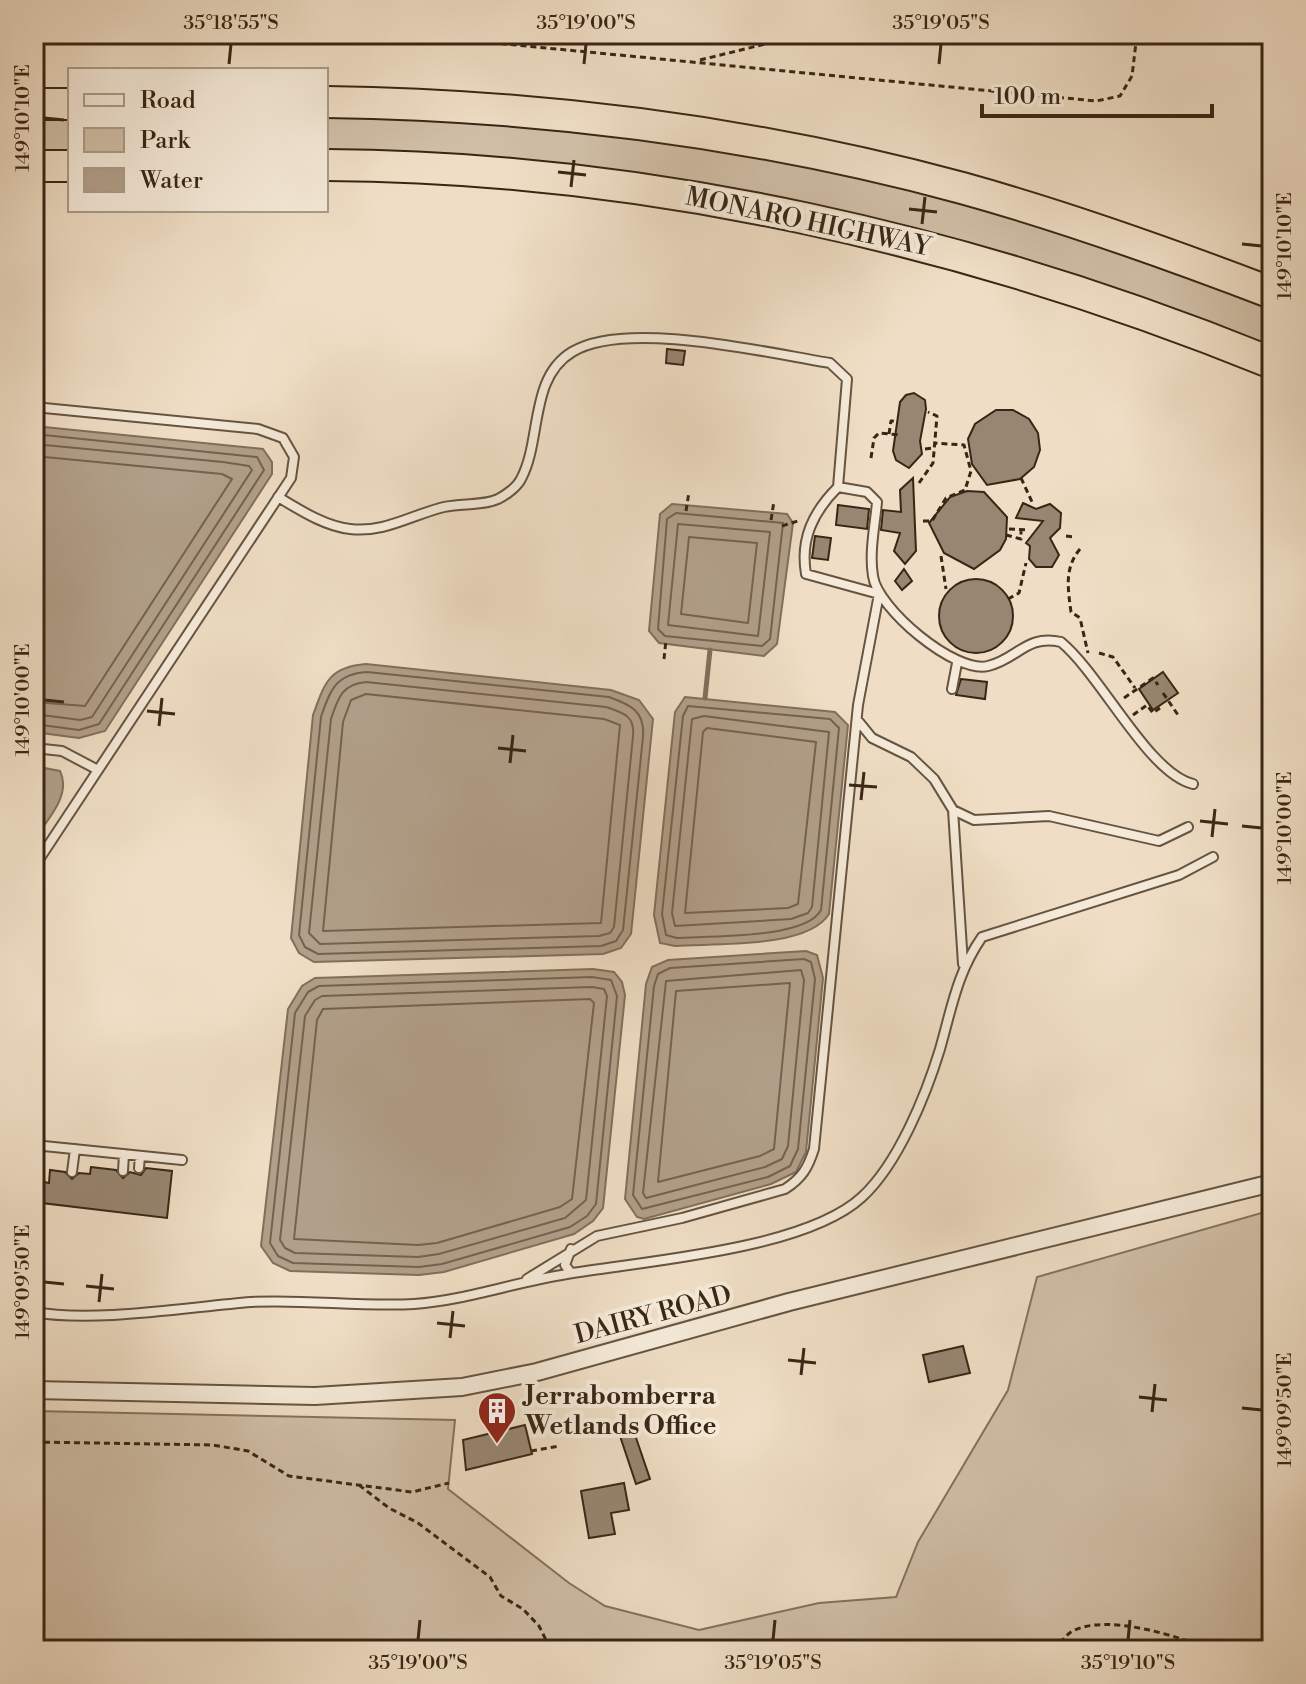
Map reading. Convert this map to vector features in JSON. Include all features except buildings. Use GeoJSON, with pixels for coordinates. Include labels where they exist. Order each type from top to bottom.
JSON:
{"type":"FeatureCollection","features":[{"type":"Feature","properties":{"kind":"highway"},"geometry":{"type":"LineString","coordinates":[[328,102],[549,114],[687,131],[812,154],[960,188],[1056,216],[1272,293]]}},
{"type":"Feature","properties":{"kind":"highway"},"geometry":{"type":"LineString","coordinates":[[34,104],[68,104]]}},
{"type":"Feature","properties":{"kind":"highway","name":"MONARO HIGHWAY"},"geometry":{"type":"LineString","coordinates":[[328,165],[550,177],[692,196],[807,218],[921,244],[1060,288],[1259,358]]}},
{"type":"Feature","properties":{"kind":"highway"},"geometry":{"type":"LineString","coordinates":[[34,166],[68,166]]}},
{"type":"Feature","properties":{"kind":"highway"},"geometry":{"type":"LineString","coordinates":[[1259,358],[1258,372],[1272,378]]}},
{"type":"Feature","properties":{"kind":"street","name":"DAIRY ROAD"},"geometry":{"type":"LineString","coordinates":[[34,1390],[315,1396],[462,1387],[537,1372],[789,1302],[1272,1183]]}},
{"type":"Feature","properties":{"kind":"lane"},"geometry":{"type":"LineString","coordinates":[[278,497],[310,515],[350,529],[385,529],[443,507],[496,500],[521,480],[544,388],[555,367],[570,353],[592,343],[615,338],[712,344],[830,363],[847,379],[838,487],[807,530],[803,555],[806,574],[879,594],[942,653],[957,663],[987,667],[1036,640],[1061,642],[1091,672],[1161,766],[1193,784]]}},
{"type":"Feature","properties":{"kind":"lane"},"geometry":{"type":"LineString","coordinates":[[34,407],[258,429],[283,438],[294,457],[291,478],[34,867]]}},
{"type":"Feature","properties":{"kind":"lane"},"geometry":{"type":"LineString","coordinates":[[521,1282],[597,1236],[682,1218],[785,1189],[798,1181],[808,1168],[814,1149],[859,722],[858,705],[879,594],[873,576],[877,502],[867,492],[838,487]]}},
{"type":"Feature","properties":{"kind":"lane"},"geometry":{"type":"LineString","coordinates":[[952,689],[957,663]]}},
{"type":"Feature","properties":{"kind":"lane"},"geometry":{"type":"LineString","coordinates":[[859,722],[872,738],[911,757],[934,779],[953,810],[963,965]]}},
{"type":"Feature","properties":{"kind":"lane"},"geometry":{"type":"LineString","coordinates":[[34,748],[62,751],[98,770]]}},
{"type":"Feature","properties":{"kind":"lane"},"geometry":{"type":"LineString","coordinates":[[953,810],[974,820],[1049,816],[1159,841],[1188,827]]}},
{"type":"Feature","properties":{"kind":"lane"},"geometry":{"type":"LineString","coordinates":[[34,1312],[149,1311],[254,1302],[408,1304],[462,1299],[521,1282],[727,1250],[790,1233],[861,1199],[879,1179],[905,1135],[939,1053],[963,965],[982,937],[1179,875],[1213,857]]}},
{"type":"Feature","properties":{"kind":"lane"},"geometry":{"type":"LineString","coordinates":[[34,1114],[37,1089]]}},
{"type":"Feature","properties":{"kind":"lane"},"geometry":{"type":"LineString","coordinates":[[34,1145],[182,1160]]}},
{"type":"Feature","properties":{"kind":"lane"},"geometry":{"type":"LineString","coordinates":[[72,1172],[75,1149]]}},
{"type":"Feature","properties":{"kind":"lane"},"geometry":{"type":"LineString","coordinates":[[123,1171],[124,1154]]}},
{"type":"Feature","properties":{"kind":"lane"},"geometry":{"type":"LineString","coordinates":[[139,1168],[140,1156]]}},
{"type":"Feature","properties":{"kind":"lane"},"geometry":{"type":"LineString","coordinates":[[571,1249],[565,1265],[571,1273]]}},
{"type":"Feature","properties":{"kind":"path"},"geometry":{"type":"LineString","coordinates":[[401,34],[1096,101],[1120,96],[1132,76],[1137,34]]}},
{"type":"Feature","properties":{"kind":"path"},"geometry":{"type":"LineString","coordinates":[[696,61],[806,34]]}},
{"type":"Feature","properties":{"kind":"path"},"geometry":{"type":"LineString","coordinates":[[919,483],[933,463],[937,416],[928,412]]}},
{"type":"Feature","properties":{"kind":"path"},"geometry":{"type":"LineString","coordinates":[[889,434],[891,421],[896,421]]}},
{"type":"Feature","properties":{"kind":"path"},"geometry":{"type":"LineString","coordinates":[[871,458],[874,438],[879,433],[900,435]]}},
{"type":"Feature","properties":{"kind":"path"},"geometry":{"type":"LineString","coordinates":[[923,521],[932,521],[946,498],[965,490],[971,471],[964,445],[925,449]]}},
{"type":"Feature","properties":{"kind":"path"},"geometry":{"type":"LineString","coordinates":[[1021,478],[1033,504]]}},
{"type":"Feature","properties":{"kind":"path"},"geometry":{"type":"LineString","coordinates":[[686,511],[689,492]]}},
{"type":"Feature","properties":{"kind":"path"},"geometry":{"type":"LineString","coordinates":[[771,520],[774,501]]}},
{"type":"Feature","properties":{"kind":"path"},"geometry":{"type":"LineString","coordinates":[[782,526],[800,520]]}},
{"type":"Feature","properties":{"kind":"path"},"geometry":{"type":"LineString","coordinates":[[1009,529],[1029,530]]}},
{"type":"Feature","properties":{"kind":"path"},"geometry":{"type":"LineString","coordinates":[[1006,535],[1021,539],[1021,530]]}},
{"type":"Feature","properties":{"kind":"path"},"geometry":{"type":"LineString","coordinates":[[1066,536],[1075,537]]}},
{"type":"Feature","properties":{"kind":"path"},"geometry":{"type":"LineString","coordinates":[[1080,549],[1067,584],[1071,612],[1080,618],[1091,672]]}},
{"type":"Feature","properties":{"kind":"path"},"geometry":{"type":"LineString","coordinates":[[941,556],[946,589]]}},
{"type":"Feature","properties":{"kind":"path"},"geometry":{"type":"LineString","coordinates":[[1008,599],[1019,593],[1026,563]]}},
{"type":"Feature","properties":{"kind":"path"},"geometry":{"type":"LineString","coordinates":[[664,659],[666,640]]}},
{"type":"Feature","properties":{"kind":"path"},"geometry":{"type":"LineString","coordinates":[[1099,653],[1113,657],[1136,689]]}},
{"type":"Feature","properties":{"kind":"path"},"geometry":{"type":"LineString","coordinates":[[1129,695],[1153,678],[1158,685]]}},
{"type":"Feature","properties":{"kind":"path"},"geometry":{"type":"LineString","coordinates":[[1163,693],[1178,715]]}},
{"type":"Feature","properties":{"kind":"path"},"geometry":{"type":"LineString","coordinates":[[1127,720],[1147,705],[1153,713],[1160,708]]}},
{"type":"Feature","properties":{"kind":"path"},"geometry":{"type":"LineString","coordinates":[[34,1442],[213,1445],[248,1451],[289,1476],[412,1492],[449,1483]]}},
{"type":"Feature","properties":{"kind":"path"},"geometry":{"type":"LineString","coordinates":[[531,1451],[559,1446]]}},
{"type":"Feature","properties":{"kind":"path"},"geometry":{"type":"LineString","coordinates":[[359,1485],[389,1508],[418,1523],[490,1577],[501,1596],[523,1609],[539,1626],[551,1650]]}},
{"type":"Feature","properties":{"kind":"path"},"geometry":{"type":"LineString","coordinates":[[1053,1650],[1072,1632],[1099,1627],[1161,1631],[1213,1650]]}},
{"type":"Feature","properties":{"kind":"green space"},"geometry":{"type":"Polygon","coordinates":[[[328,115],[501,125],[676,144],[763,157],[935,194],[1083,238],[1272,306],[1272,352],[968,246],[328,156],[328,115]]]}},
{"type":"Feature","properties":{"kind":"green space"},"geometry":{"type":"Polygon","coordinates":[[[68,116],[68,157],[34,158],[34,117],[68,116]]]}},
{"type":"Feature","properties":{"kind":"green space"},"geometry":{"type":"Polygon","coordinates":[[[1272,1210],[1272,1650],[34,1650],[34,1411],[455,1420],[448,1489],[569,1583],[605,1606],[699,1630],[819,1603],[896,1597],[918,1542],[1008,1390],[1037,1277],[1272,1210]]]}},
{"type":"Feature","properties":{"kind":"water"},"geometry":{"type":"Polygon","coordinates":[[[34,426],[263,449],[272,462],[272,474],[105,731],[79,738],[34,732],[34,426]]]}},
{"type":"Feature","properties":{"kind":"water"},"geometry":{"type":"Polygon","coordinates":[[[672,504],[787,514],[793,523],[777,644],[764,656],[659,643],[649,631],[660,514],[672,504]]]}},
{"type":"Feature","properties":{"kind":"water"},"geometry":{"type":"Polygon","coordinates":[[[366,664],[611,690],[639,700],[653,719],[631,934],[621,948],[603,954],[314,962],[299,953],[291,938],[313,715],[330,678],[344,669],[366,664]]]}},
{"type":"Feature","properties":{"kind":"water"},"geometry":{"type":"Polygon","coordinates":[[[685,697],[835,712],[848,725],[829,914],[818,925],[781,939],[759,942],[675,946],[660,943],[654,915],[675,712],[685,697]]]}},
{"type":"Feature","properties":{"kind":"water"},"geometry":{"type":"Polygon","coordinates":[[[34,766],[60,771],[63,789],[56,807],[34,840],[34,766]]]}},
{"type":"Feature","properties":{"kind":"water"},"geometry":{"type":"Polygon","coordinates":[[[806,951],[817,955],[823,978],[806,1152],[796,1172],[771,1184],[644,1219],[637,1217],[625,1199],[646,984],[652,967],[668,960],[806,951]]]}},
{"type":"Feature","properties":{"kind":"water"},"geometry":{"type":"Polygon","coordinates":[[[593,969],[614,972],[622,982],[625,995],[603,1208],[593,1221],[574,1234],[444,1272],[419,1275],[290,1271],[273,1263],[261,1246],[288,1009],[302,986],[315,978],[593,969]]]}},
{"type":"Feature","properties":{"kind":"waterway"},"geometry":{"type":"LineString","coordinates":[[705,698],[710,650]]}},
{"type":"Feature","properties":{"kind":"place","name":"Jerrabomberra Wetlands Office"},"geometry":{"type":"Point","coordinates":[497,1445]}}]}
